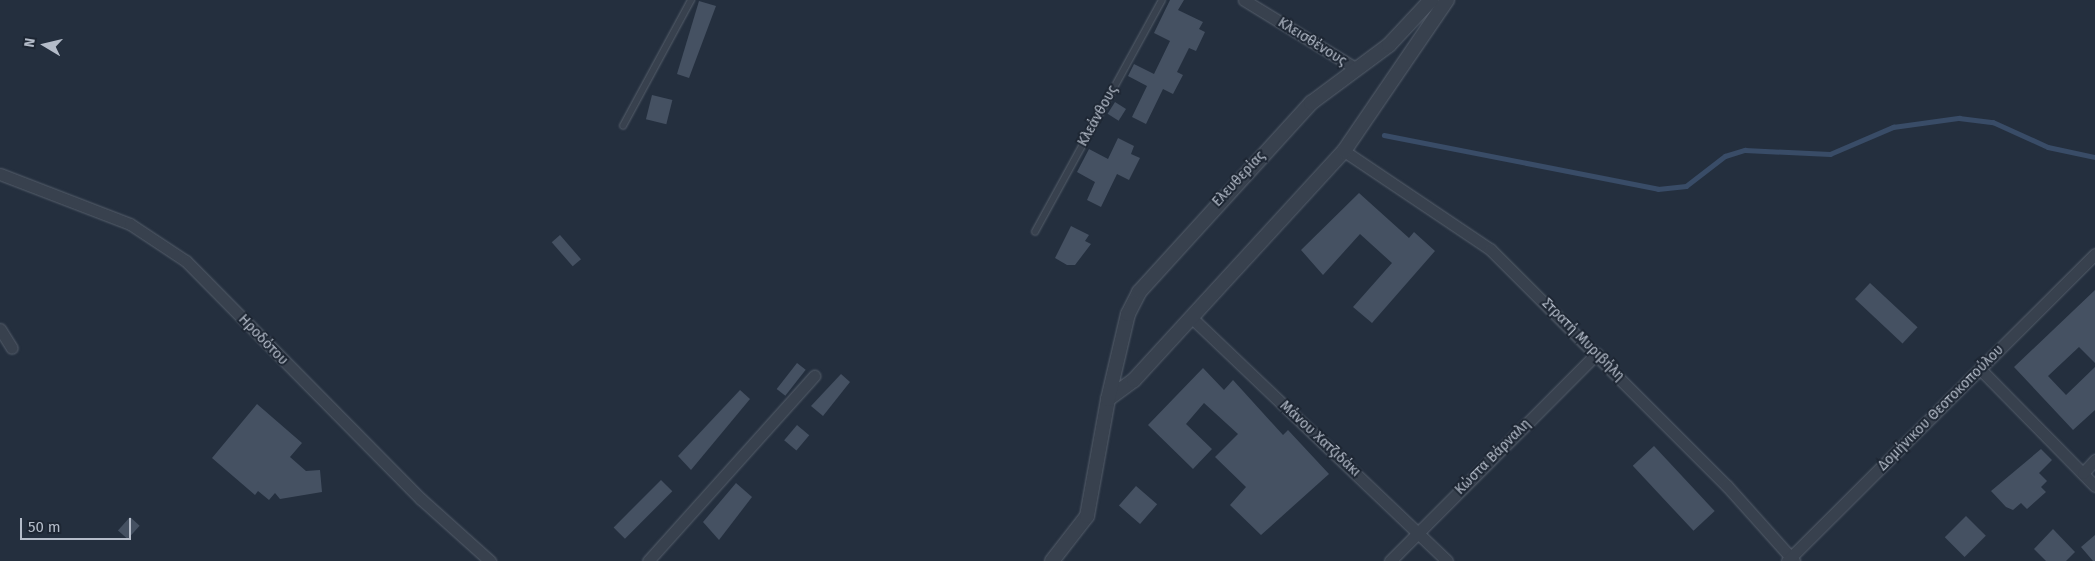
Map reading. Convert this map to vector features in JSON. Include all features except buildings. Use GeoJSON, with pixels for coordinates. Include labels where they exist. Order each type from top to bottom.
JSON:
{"type":"FeatureCollection","features":[{"type":"Feature","properties":{"kind":"street","name":"Κλεισθένους"},"geometry":{"type":"LineString","coordinates":[[1244,0],[1355,68]]}},
{"type":"Feature","properties":{"kind":"street","name":"Ελευθερίας"},"geometry":{"type":"LineString","coordinates":[[1052,561],[1087,516],[1108,399],[1128,314],[1138,292],[1293,120],[1355,68],[1389,45],[1431,0]]}},
{"type":"Feature","properties":{"kind":"street"},"geometry":{"type":"LineString","coordinates":[[1108,399],[1134,380],[1344,151],[1447,0]]}},
{"type":"Feature","properties":{"kind":"street","name":"Στρατή Μυριβήλη"},"geometry":{"type":"LineString","coordinates":[[1344,151],[1490,249],[1597,353],[1791,560]]}},
{"type":"Feature","properties":{"kind":"street"},"geometry":{"type":"LineString","coordinates":[[0,164],[16,179]]}},
{"type":"Feature","properties":{"kind":"street","name":"Ηροδότου"},"geometry":{"type":"LineString","coordinates":[[0,174],[130,224],[186,261],[421,499],[490,561]]}},
{"type":"Feature","properties":{"kind":"street","name":"Δομήνικου Θεοτοκοπούλου"},"geometry":{"type":"LineString","coordinates":[[1791,560],[2095,254]]}},
{"type":"Feature","properties":{"kind":"street","name":"Μάνου Χατζιδάκι"},"geometry":{"type":"LineString","coordinates":[[1192,318],[1447,561]]}},
{"type":"Feature","properties":{"kind":"street"},"geometry":{"type":"LineString","coordinates":[[0,329],[12,348]]}},
{"type":"Feature","properties":{"kind":"street","name":"Κώστα Βάρναλη"},"geometry":{"type":"LineString","coordinates":[[1390,561],[1597,353]]}},
{"type":"Feature","properties":{"kind":"street"},"geometry":{"type":"LineString","coordinates":[[1980,369],[2095,486]]}},
{"type":"Feature","properties":{"kind":"street"},"geometry":{"type":"LineString","coordinates":[[648,561],[814,376]]}},
{"type":"Feature","properties":{"kind":"street"},"geometry":{"type":"LineString","coordinates":[[2083,473],[2095,460]]}},
{"type":"Feature","properties":{"kind":"lane"},"geometry":{"type":"LineString","coordinates":[[623,126],[691,0]]}},
{"type":"Feature","properties":{"kind":"lane","name":"Κλεάνθους"},"geometry":{"type":"LineString","coordinates":[[1035,232],[1162,0]]}},
{"type":"Feature","properties":{"kind":"waterway"},"geometry":{"type":"LineString","coordinates":[[1384,135],[1658,189],[1686,186],[1725,156],[1745,150],[1830,154],[1893,127],[1959,118],[1993,122],[2048,147],[2095,157]]}}]}
